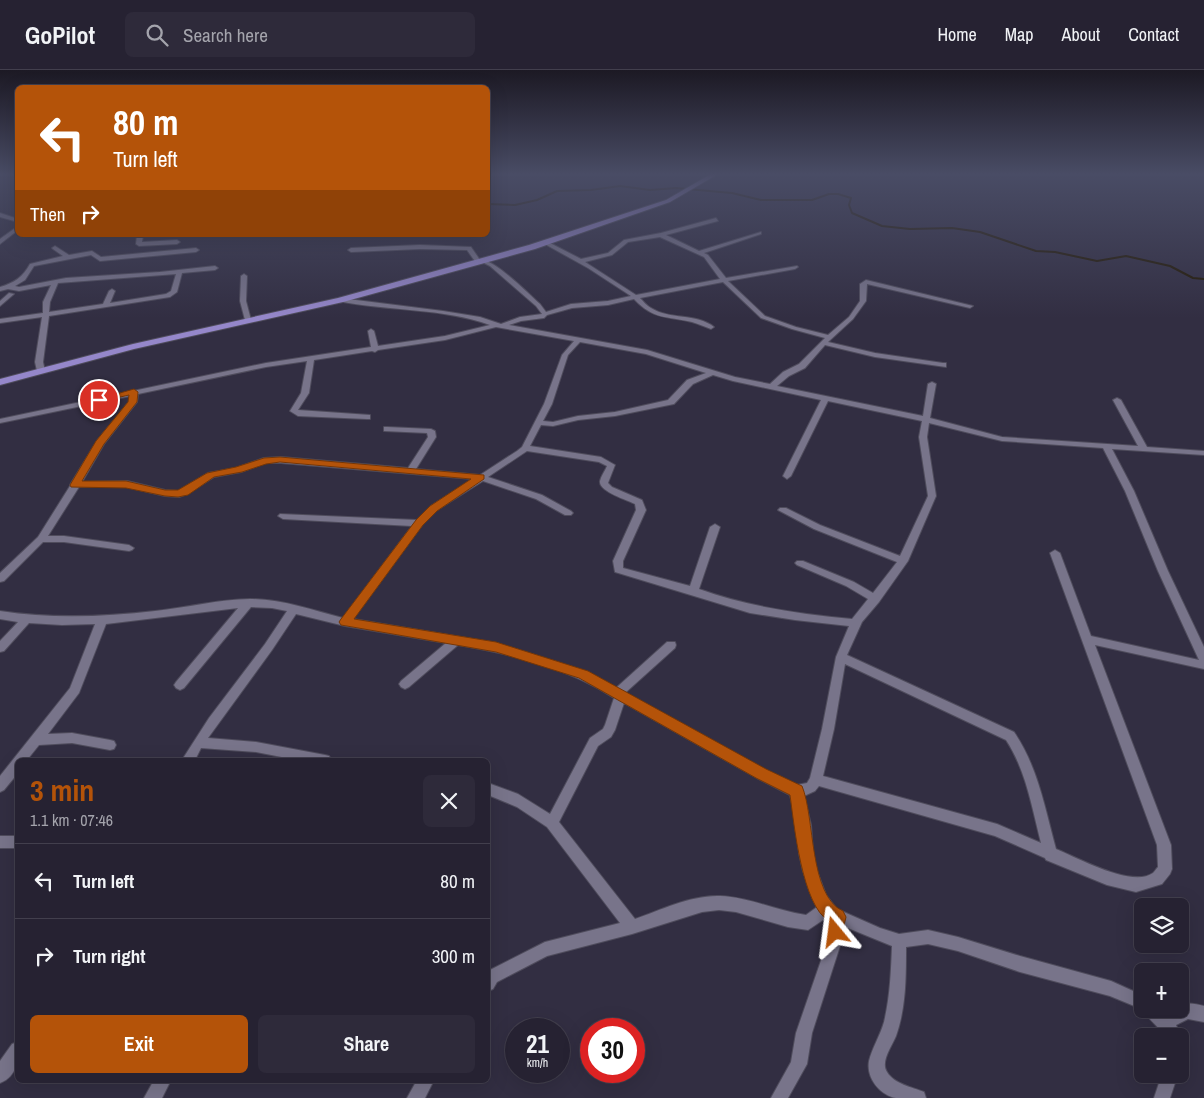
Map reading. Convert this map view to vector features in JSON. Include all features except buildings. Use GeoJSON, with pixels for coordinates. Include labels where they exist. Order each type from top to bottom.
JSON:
{"type":"FeatureCollection","features":[{"type":"Feature","properties":{"kind":"main road"},"geometry":{"type":"LineString","coordinates":[[0,382],[132,347],[340,300],[482,262],[608,222]]}},
{"type":"Feature","properties":{"kind":"street"},"geometry":{"type":"LineString","coordinates":[[581,261],[610,254],[626,241],[662,235],[709,222]]}},
{"type":"Feature","properties":{"kind":"street"},"geometry":{"type":"LineString","coordinates":[[0,242],[15,230]]}},
{"type":"Feature","properties":{"kind":"street"},"geometry":{"type":"LineString","coordinates":[[698,253],[759,233]]}},
{"type":"Feature","properties":{"kind":"street"},"geometry":{"type":"LineString","coordinates":[[662,235],[710,260],[725,281],[755,311],[763,316],[794,328],[830,337]]}},
{"type":"Feature","properties":{"kind":"street"},"geometry":{"type":"LineString","coordinates":[[140,237],[139,244],[177,242]]}},
{"type":"Feature","properties":{"kind":"street"},"geometry":{"type":"LineString","coordinates":[[168,252],[181,237]]}},
{"type":"Feature","properties":{"kind":"street"},"geometry":{"type":"LineString","coordinates":[[546,243],[581,261],[636,296],[648,309],[656,313],[701,321],[711,328]]}},
{"type":"Feature","properties":{"kind":"street"},"geometry":{"type":"LineString","coordinates":[[351,250],[420,247],[469,248],[482,262],[492,266],[538,305],[545,314]]}},
{"type":"Feature","properties":{"kind":"street"},"geometry":{"type":"LineString","coordinates":[[55,248],[68,255],[68,257]]}},
{"type":"Feature","properties":{"kind":"street"},"geometry":{"type":"LineString","coordinates":[[0,304],[9,290],[26,276],[32,265],[89,253],[100,259],[196,250]]}},
{"type":"Feature","properties":{"kind":"street"},"geometry":{"type":"LineString","coordinates":[[0,422],[266,365],[445,338],[520,319],[542,317],[545,314],[571,306],[608,303],[636,296],[795,267]]}},
{"type":"Feature","properties":{"kind":"street"},"geometry":{"type":"LineString","coordinates":[[0,289],[9,290],[55,282],[179,273],[215,268]]}},
{"type":"Feature","properties":{"kind":"street"},"geometry":{"type":"LineString","coordinates":[[0,321],[156,299],[172,294],[179,273]]}},
{"type":"Feature","properties":{"kind":"street"},"geometry":{"type":"LineString","coordinates":[[244,276],[243,301],[248,320]]}},
{"type":"Feature","properties":{"kind":"street"},"geometry":{"type":"LineString","coordinates":[[41,371],[39,362],[46,314],[45,302],[53,290],[55,282]]}},
{"type":"Feature","properties":{"kind":"street"},"geometry":{"type":"LineString","coordinates":[[771,387],[786,374],[802,366],[860,308],[866,282],[970,306]]}},
{"type":"Feature","properties":{"kind":"street"},"geometry":{"type":"LineString","coordinates":[[106,305],[112,291]]}},
{"type":"Feature","properties":{"kind":"street"},"geometry":{"type":"LineString","coordinates":[[340,300],[443,312],[480,319],[499,325],[647,352],[711,372],[771,387],[925,419],[1002,439],[1204,453]]}},
{"type":"Feature","properties":{"kind":"street"},"geometry":{"type":"LineString","coordinates":[[371,331],[375,350]]}},
{"type":"Feature","properties":{"kind":"street"},"geometry":{"type":"LineString","coordinates":[[345,622],[420,523],[434,508],[525,448],[548,404],[565,355],[578,340]]}},
{"type":"Feature","properties":{"kind":"street"},"geometry":{"type":"LineString","coordinates":[[824,343],[895,359],[943,365]]}},
{"type":"Feature","properties":{"kind":"street"},"geometry":{"type":"LineString","coordinates":[[311,359],[305,393],[294,411],[298,414],[367,417]]}},
{"type":"Feature","properties":{"kind":"street"},"geometry":{"type":"LineString","coordinates":[[539,423],[548,424],[578,418],[615,414],[671,402],[690,382],[711,372]]}},
{"type":"Feature","properties":{"kind":"street"},"geometry":{"type":"LineString","coordinates":[[0,615],[26,620],[102,620],[248,603],[272,604],[345,622],[496,647],[583,675],[705,741],[761,774],[796,791],[805,790],[811,787],[816,780],[828,729],[841,657],[856,624],[902,561],[932,496],[923,437],[932,384]]}},
{"type":"Feature","properties":{"kind":"street"},"geometry":{"type":"LineString","coordinates":[[0,579],[41,539],[61,510],[100,443],[133,402],[134,392]]}},
{"type":"Feature","properties":{"kind":"street"},"geometry":{"type":"LineString","coordinates":[[786,476],[825,399]]}},
{"type":"Feature","properties":{"kind":"street"},"geometry":{"type":"LineString","coordinates":[[1117,400],[1144,448]]}},
{"type":"Feature","properties":{"kind":"street"},"geometry":{"type":"LineString","coordinates":[[387,428],[431,431],[432,437],[410,472]]}},
{"type":"Feature","properties":{"kind":"street"},"geometry":{"type":"LineString","coordinates":[[1105,445],[1118,466],[1132,496],[1163,570],[1204,658]]}},
{"type":"Feature","properties":{"kind":"street"},"geometry":{"type":"LineString","coordinates":[[525,448],[601,460],[611,466],[604,479],[604,484],[608,489],[639,502],[641,510],[618,561],[618,570],[632,577],[645,577],[693,590],[734,605],[856,624]]}},
{"type":"Feature","properties":{"kind":"street"},"geometry":{"type":"LineString","coordinates":[[74,485],[126,484],[178,494],[211,475],[238,470],[272,460],[480,477],[539,497],[568,513]]}},
{"type":"Feature","properties":{"kind":"street"},"geometry":{"type":"LineString","coordinates":[[783,510],[817,527],[902,561]]}},
{"type":"Feature","properties":{"kind":"street"},"geometry":{"type":"LineString","coordinates":[[283,516],[420,523]]}},
{"type":"Feature","properties":{"kind":"street"},"geometry":{"type":"LineString","coordinates":[[693,590],[715,527]]}},
{"type":"Feature","properties":{"kind":"street"},"geometry":{"type":"LineString","coordinates":[[41,539],[64,539],[129,548]]}},
{"type":"Feature","properties":{"kind":"street"},"geometry":{"type":"LineString","coordinates":[[816,780],[996,830],[1107,878],[1136,885],[1157,879],[1165,868],[1164,845],[1055,553]]}},
{"type":"Feature","properties":{"kind":"street"},"geometry":{"type":"LineString","coordinates":[[800,563],[850,584],[875,599]]}},
{"type":"Feature","properties":{"kind":"street"},"geometry":{"type":"LineString","coordinates":[[180,685],[248,603]]}},
{"type":"Feature","properties":{"kind":"street"},"geometry":{"type":"LineString","coordinates":[[189,758],[198,743],[283,629],[294,609]]}},
{"type":"Feature","properties":{"kind":"street"},"geometry":{"type":"LineString","coordinates":[[0,648],[26,620]]}},
{"type":"Feature","properties":{"kind":"street"},"geometry":{"type":"LineString","coordinates":[[22,758],[68,701],[102,620]]}},
{"type":"Feature","properties":{"kind":"street"},"geometry":{"type":"LineString","coordinates":[[1087,639],[1204,666]]}},
{"type":"Feature","properties":{"kind":"street"},"geometry":{"type":"LineString","coordinates":[[405,684],[457,640]]}},
{"type":"Feature","properties":{"kind":"street"},"geometry":{"type":"LineString","coordinates":[[552,823],[594,742],[607,733],[611,726],[618,695],[671,645]]}},
{"type":"Feature","properties":{"kind":"street"},"geometry":{"type":"LineString","coordinates":[[841,657],[1010,736],[1017,744],[1024,762],[1051,855]]}},
{"type":"Feature","properties":{"kind":"street"},"geometry":{"type":"LineString","coordinates":[[37,740],[72,738],[110,744]]}},
{"type":"Feature","properties":{"kind":"street"},"geometry":{"type":"LineString","coordinates":[[198,743],[256,747],[314,758]]}},
{"type":"Feature","properties":{"kind":"street"},"geometry":{"type":"LineString","coordinates":[[0,786],[15,767]]}},
{"type":"Feature","properties":{"kind":"street"},"geometry":{"type":"LineString","coordinates":[[490,790],[521,801],[552,823],[632,927]]}},
{"type":"Feature","properties":{"kind":"street"},"geometry":{"type":"LineString","coordinates":[[796,791],[810,871],[821,900],[832,912],[878,935],[899,941],[928,938],[958,944],[1020,964],[1111,989],[1134,999]]}},
{"type":"Feature","properties":{"kind":"street"},"geometry":{"type":"LineString","coordinates":[[0,842],[15,842]]}},
{"type":"Feature","properties":{"kind":"street"},"geometry":{"type":"LineString","coordinates":[[490,980],[492,977],[545,949],[632,927],[682,910],[718,903],[736,905],[788,920],[808,923],[832,912]]}},
{"type":"Feature","properties":{"kind":"street"},"geometry":{"type":"LineString","coordinates":[[780,1098],[799,1064],[804,1033],[833,946],[832,912]]}},
{"type":"Feature","properties":{"kind":"street"},"geometry":{"type":"LineString","coordinates":[[899,941],[899,971],[894,1008],[889,1034],[878,1054],[877,1064],[879,1076],[889,1086],[918,1098]]}},
{"type":"Feature","properties":{"kind":"street"},"geometry":{"type":"LineString","coordinates":[[1171,1028],[1178,1012],[1193,1010],[1204,1014]]}},
{"type":"Feature","properties":{"kind":"street"},"geometry":{"type":"LineString","coordinates":[[1159,1018],[1168,1028]]}},
{"type":"Feature","properties":{"kind":"street"},"geometry":{"type":"LineString","coordinates":[[0,1075],[15,1054]]}},
{"type":"Feature","properties":{"kind":"street"},"geometry":{"type":"LineString","coordinates":[[152,1098],[161,1083]]}},
{"type":"Feature","properties":{"kind":"street"},"geometry":{"type":"LineString","coordinates":[[415,1098],[424,1083]]}},
{"type":"Feature","properties":{"kind":"street"},"geometry":{"type":"LineString","coordinates":[[1162,1098],[1167,1083]]}},
{"type":"Feature","properties":{"kind":"waterway"},"geometry":{"type":"LineString","coordinates":[[873,222],[882,226],[910,229],[952,228],[980,232],[1036,251],[1055,252],[1097,261],[1126,256],[1170,266],[1193,278],[1204,279]]}},
{"type":"Feature","properties":{"kind":"route"},"geometry":{"type":"LineString","coordinates":[[99,400],[134,392],[133,402],[108,431],[74,485],[126,484],[178,494],[211,475],[238,470],[272,460],[480,477],[434,508],[420,523],[345,622],[496,647],[583,675],[705,741],[761,774],[796,791],[804,825],[806,853],[810,871],[821,900],[832,914],[838,917],[835,932]]}}]}
